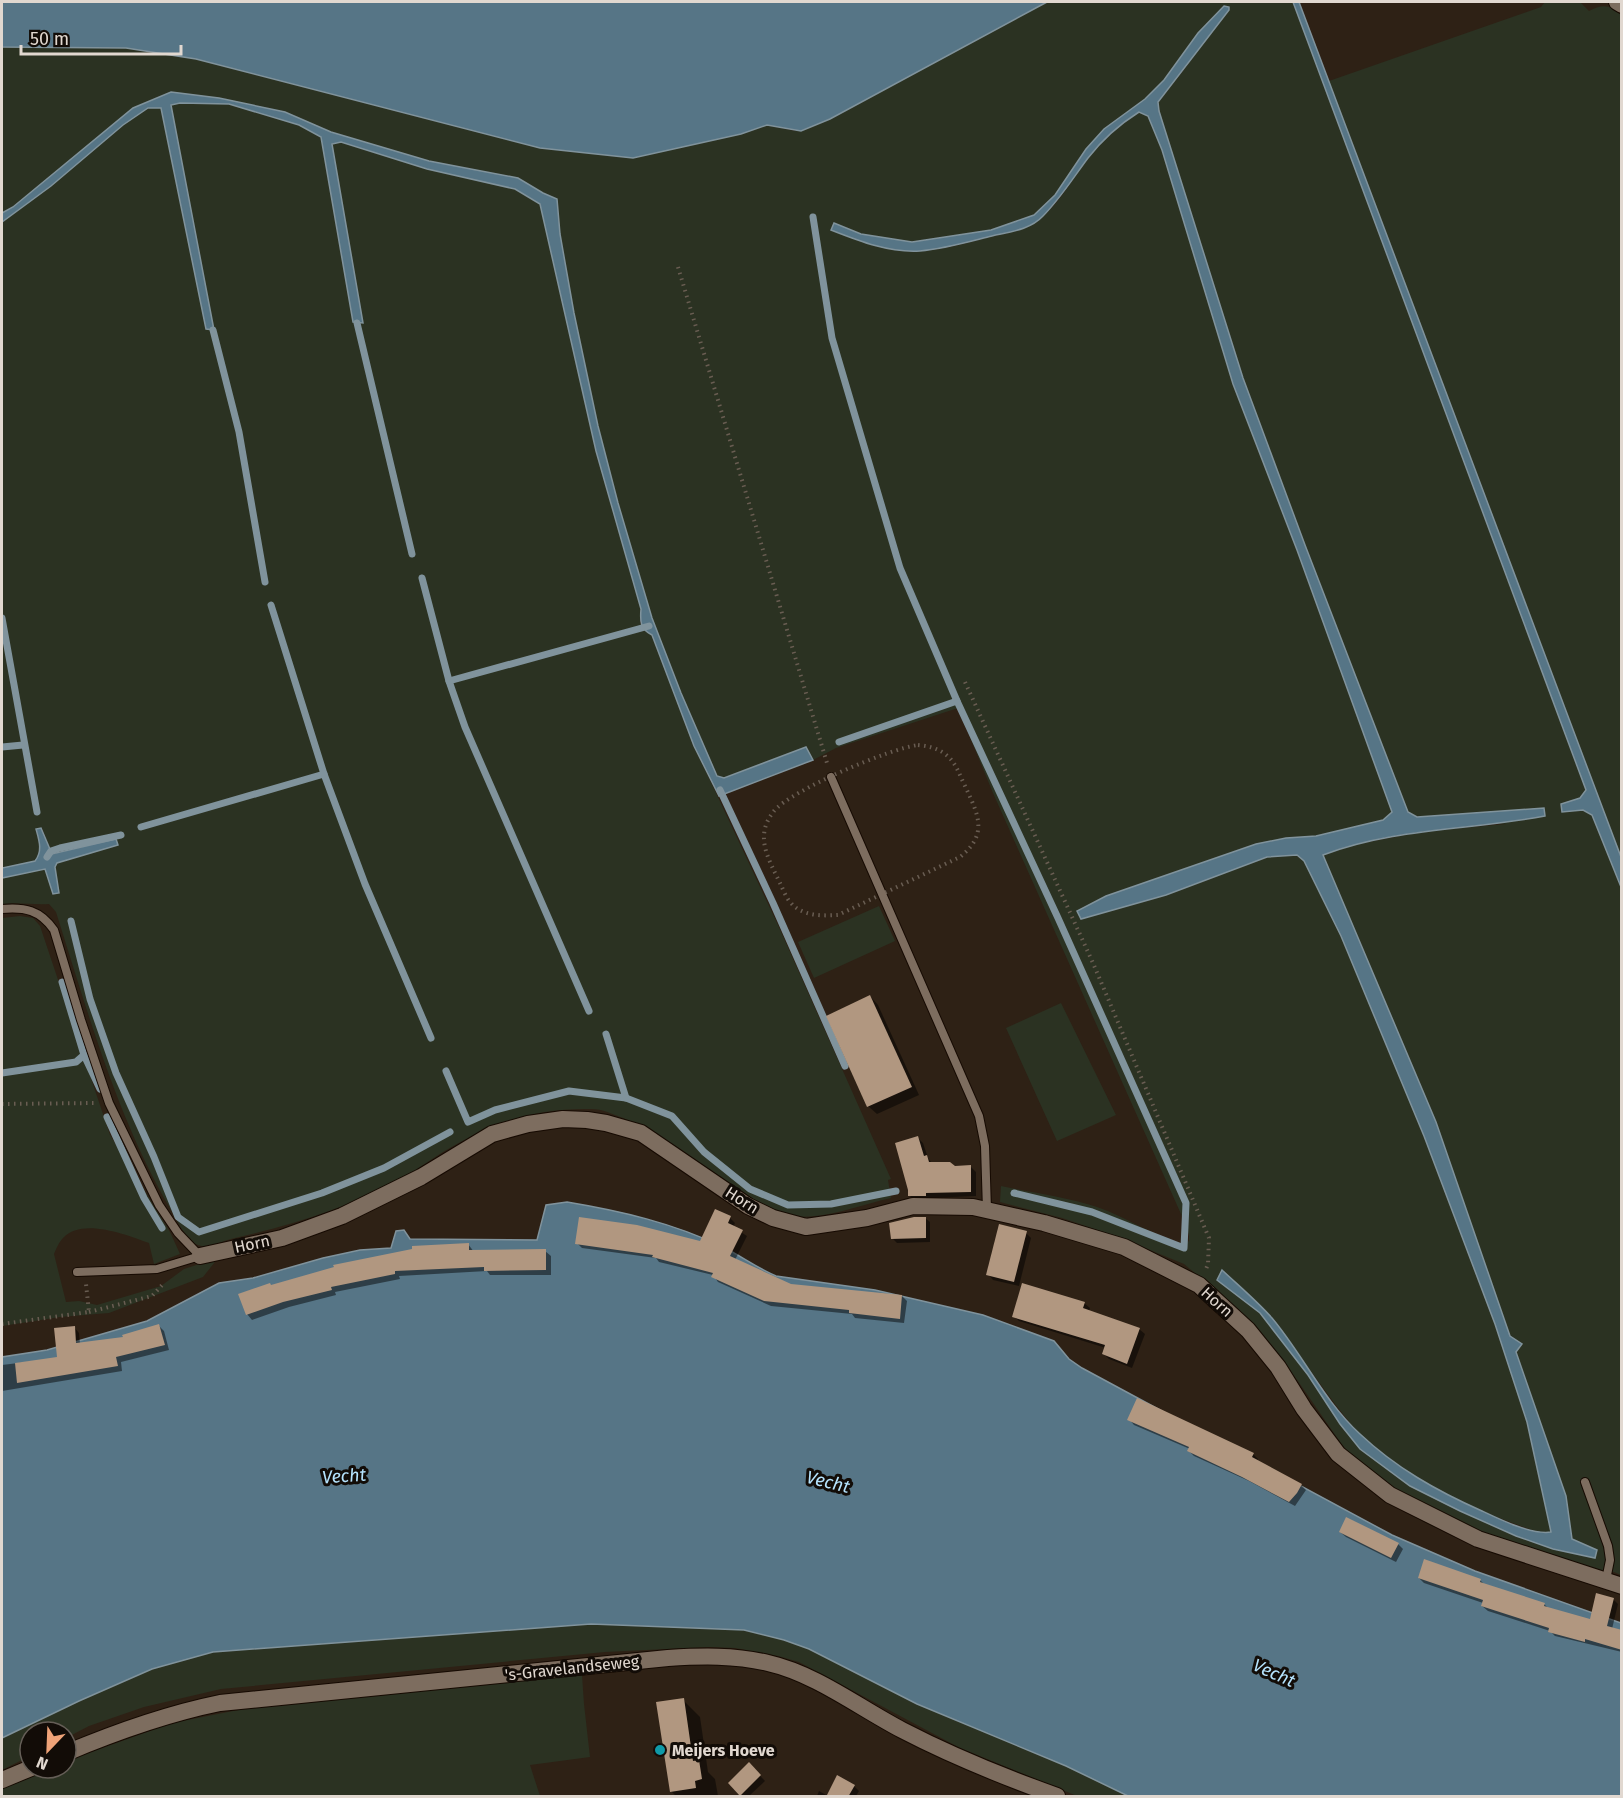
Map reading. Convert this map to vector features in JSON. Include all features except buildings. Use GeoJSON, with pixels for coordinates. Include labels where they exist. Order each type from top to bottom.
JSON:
{"type":"FeatureCollection","features":[{"type":"Feature","properties":{"kind":"street"},"geometry":{"type":"LineString","coordinates":[[1617,2],[1622,5]]}},
{"type":"Feature","properties":{"kind":"street","name":"Horn"},"geometry":{"type":"LineString","coordinates":[[200,1256],[282,1238],[342,1216],[421,1177],[492,1134],[528,1124],[563,1119],[606,1122],[641,1133],[748,1206],[773,1218],[806,1227],[867,1218],[913,1206],[973,1207],[1044,1223],[1124,1247],[1199,1285],[1248,1330],[1278,1367],[1304,1409],[1338,1454],[1390,1495],[1478,1539],[1614,1583]]}},
{"type":"Feature","properties":{"kind":"street","name":"'s-Gravelandseweg"},"geometry":{"type":"LineString","coordinates":[[78,1748],[179,1711],[220,1703],[668,1658],[729,1658],[768,1663],[814,1680],[949,1753],[1008,1779],[1057,1797]]}},
{"type":"Feature","properties":{"kind":"street"},"geometry":{"type":"LineString","coordinates":[[2,1780],[18,1773]]}},
{"type":"Feature","properties":{"kind":"lane"},"geometry":{"type":"LineString","coordinates":[[831,777],[979,1116],[986,1146],[987,1210]]}},
{"type":"Feature","properties":{"kind":"lane"},"geometry":{"type":"LineString","coordinates":[[2,909],[29,909],[48,921],[54,930],[109,1103],[159,1205],[188,1246],[200,1256]]}},
{"type":"Feature","properties":{"kind":"lane"},"geometry":{"type":"LineString","coordinates":[[81,1271],[157,1269],[200,1256]]}},
{"type":"Feature","properties":{"kind":"lane"},"geometry":{"type":"LineString","coordinates":[[1585,1482],[1608,1546],[1614,1583]]}},
{"type":"Feature","properties":{"kind":"path"},"geometry":{"type":"LineString","coordinates":[[678,267],[831,777]]}},
{"type":"Feature","properties":{"kind":"path"},"geometry":{"type":"LineString","coordinates":[[965,682],[1093,963],[1209,1238],[1208,1264],[1199,1285]]}},
{"type":"Feature","properties":{"kind":"path"},"geometry":{"type":"LineString","coordinates":[[2,1104],[109,1103]]}},
{"type":"Feature","properties":{"kind":"path"},"geometry":{"type":"LineString","coordinates":[[81,1271],[89,1312]]}},
{"type":"Feature","properties":{"kind":"path"},"geometry":{"type":"LineString","coordinates":[[2,1324],[89,1312],[152,1296],[165,1281]]}},
{"type":"Feature","properties":{"kind":"green space"},"geometry":{"type":"Polygon","coordinates":[[[1047,2],[1293,2],[1586,791],[1580,798],[1561,804],[1563,812],[1583,810],[1592,815],[1621,887],[1621,1575],[1587,1569],[1480,1535],[1416,1504],[1349,1455],[1284,1361],[1209,1285],[1184,1264],[1118,1237],[1062,1218],[1000,1202],[1001,1186],[1061,1198],[1108,1211],[1182,1244],[1189,1241],[1181,1214],[993,793],[958,708],[836,748],[813,760],[806,748],[724,778],[717,777],[652,618],[618,503],[598,426],[574,313],[560,234],[557,199],[516,190],[540,204],[596,451],[641,609],[640,623],[652,635],[694,746],[778,925],[891,1179],[888,1180],[891,1198],[826,1215],[800,1217],[787,1215],[759,1204],[672,1144],[636,1124],[600,1110],[570,1109],[532,1115],[496,1125],[443,1152],[405,1177],[342,1207],[214,1245],[198,1245],[193,1243],[182,1230],[152,1175],[119,1102],[56,912],[49,904],[2,904],[2,878],[45,869],[53,894],[59,892],[56,863],[118,844],[115,839],[52,854],[42,828],[36,829],[40,850],[35,861],[2,868],[2,47],[126,48],[196,59],[540,148],[633,158],[741,134],[767,125],[801,131],[830,119],[1047,2]],[[1224,6],[1198,33],[1164,80],[1145,99],[1104,129],[1086,149],[1055,195],[1034,215],[1020,222],[991,230],[912,242],[861,234],[834,223],[831,230],[896,250],[928,250],[964,244],[1017,231],[1041,218],[1055,205],[1100,144],[1139,112],[1148,115],[1162,150],[1233,384],[1297,550],[1392,812],[1383,820],[1316,836],[1286,838],[1256,844],[1081,919],[1166,895],[1267,857],[1286,854],[1322,854],[1358,844],[1427,831],[1506,824],[1417,817],[1408,812],[1243,378],[1158,102],[1194,56],[1224,6]],[[1218,1280],[1260,1312],[1360,1449],[1410,1486],[1515,1536],[1552,1548],[1540,1533],[1491,1515],[1442,1493],[1401,1469],[1358,1433],[1271,1317],[1218,1280]]]}},
{"type":"Feature","properties":{"kind":"green space"},"geometry":{"type":"Polygon","coordinates":[[[1545,2],[1580,2],[1589,11],[1606,6],[1621,15],[1621,857],[1329,81],[1541,7],[1545,2]]]}},
{"type":"Feature","properties":{"kind":"green space"},"geometry":{"type":"Polygon","coordinates":[[[879,906],[895,941],[814,978],[798,942],[879,906]]]}},
{"type":"Feature","properties":{"kind":"green space"},"geometry":{"type":"Polygon","coordinates":[[[20,916],[33,918],[40,926],[110,1135],[170,1232],[180,1254],[154,1264],[149,1243],[93,1228],[71,1232],[62,1240],[54,1254],[66,1302],[79,1301],[97,1305],[161,1286],[184,1269],[218,1258],[203,1277],[109,1313],[60,1317],[2,1326],[2,918],[20,916]]]}},
{"type":"Feature","properties":{"kind":"green space"},"geometry":{"type":"Polygon","coordinates":[[[1061,1003],[1116,1115],[1057,1141],[1006,1028],[1061,1003]]]}},
{"type":"Feature","properties":{"kind":"green space"},"geometry":{"type":"Polygon","coordinates":[[[591,1624],[744,1630],[809,1649],[917,1704],[1066,1766],[1128,1796],[1077,1796],[960,1748],[799,1662],[735,1648],[605,1652],[221,1689],[144,1707],[78,1732],[78,1720],[39,1720],[152,1669],[213,1652],[591,1624]]]}},
{"type":"Feature","properties":{"kind":"green space"},"geometry":{"type":"Polygon","coordinates":[[[582,1675],[590,1757],[530,1765],[540,1796],[2,1796],[2,1788],[21,1780],[78,1780],[78,1757],[172,1723],[259,1706],[582,1675]]]}},
{"type":"Feature","properties":{"kind":"green space"},"geometry":{"type":"Polygon","coordinates":[[[18,1730],[18,1762],[2,1770],[2,1738],[18,1730]]]}},
{"type":"Feature","properties":{"kind":"water"},"geometry":{"type":"Polygon","coordinates":[[[2,2],[1047,2],[830,119],[801,131],[767,125],[741,134],[633,158],[540,148],[196,59],[126,48],[2,47],[2,2]]]}},
{"type":"Feature","properties":{"kind":"water"},"geometry":{"type":"Polygon","coordinates":[[[1293,2],[1299,2],[1621,857],[1621,887],[1592,815],[1583,810],[1562,812],[1561,804],[1580,798],[1586,790],[1293,2]]]}},
{"type":"Feature","properties":{"kind":"water"},"geometry":{"type":"Polygon","coordinates":[[[1224,6],[1229,7],[1229,10],[1158,102],[1159,111],[1243,378],[1408,812],[1417,817],[1544,808],[1545,816],[1405,834],[1377,839],[1323,855],[1436,1122],[1510,1336],[1522,1344],[1516,1352],[1566,1496],[1572,1539],[1597,1550],[1595,1558],[1553,1549],[1516,1536],[1410,1486],[1360,1449],[1340,1424],[1308,1375],[1260,1313],[1217,1280],[1222,1270],[1266,1312],[1283,1332],[1335,1407],[1360,1434],[1388,1458],[1433,1487],[1498,1518],[1526,1529],[1551,1532],[1527,1422],[1495,1324],[1424,1136],[1341,936],[1304,861],[1297,855],[1267,857],[1166,895],[1081,919],[1077,911],[1106,896],[1256,844],[1286,838],[1316,836],[1383,820],[1392,812],[1297,550],[1233,384],[1162,150],[1148,116],[1139,112],[1112,133],[1088,158],[1049,209],[1038,221],[1026,227],[956,245],[920,251],[886,248],[831,230],[834,223],[861,234],[912,242],[991,230],[1034,215],[1055,195],[1086,149],[1104,129],[1145,99],[1164,80],[1198,33],[1224,6]]]}},
{"type":"Feature","properties":{"kind":"water"},"geometry":{"type":"Polygon","coordinates":[[[171,92],[219,98],[285,112],[331,132],[429,161],[518,178],[557,199],[560,234],[574,313],[598,426],[618,503],[652,618],[717,776],[724,778],[806,747],[813,760],[719,796],[694,746],[652,635],[645,630],[642,624],[641,609],[596,451],[540,204],[515,189],[427,169],[341,142],[332,144],[363,323],[353,322],[321,137],[299,125],[229,104],[180,103],[171,105],[214,330],[206,329],[161,108],[148,108],[123,125],[51,186],[2,222],[2,213],[13,207],[133,108],[171,92]]]}},
{"type":"Feature","properties":{"kind":"water"},"geometry":{"type":"Polygon","coordinates":[[[41,828],[52,854],[116,839],[118,845],[57,863],[55,867],[59,893],[53,894],[45,869],[2,878],[2,868],[35,861],[40,849],[36,829],[41,828]]]}},
{"type":"Feature","properties":{"kind":"water","name":"Vecht"},"geometry":{"type":"Polygon","coordinates":[[[567,1202],[627,1214],[685,1231],[723,1247],[776,1276],[875,1290],[983,1315],[1054,1341],[1069,1359],[1082,1368],[1392,1535],[1475,1571],[1621,1623],[1621,1796],[1128,1796],[1066,1766],[917,1704],[809,1649],[784,1640],[744,1630],[591,1624],[213,1652],[152,1669],[39,1720],[18,1720],[18,1730],[2,1738],[2,1357],[47,1350],[147,1321],[219,1283],[253,1278],[360,1250],[391,1248],[396,1231],[404,1230],[410,1239],[537,1240],[546,1205],[567,1202]]]}},
{"type":"Feature","properties":{"kind":"waterway"},"geometry":{"type":"LineString","coordinates":[[813,217],[832,338],[900,568],[957,701],[1058,918],[1186,1203],[1184,1248],[1092,1212],[1014,1193]]}},
{"type":"Feature","properties":{"kind":"waterway"},"geometry":{"type":"LineString","coordinates":[[357,323],[412,554]]}},
{"type":"Feature","properties":{"kind":"waterway"},"geometry":{"type":"LineString","coordinates":[[213,330],[239,432],[265,582]]}},
{"type":"Feature","properties":{"kind":"waterway"},"geometry":{"type":"LineString","coordinates":[[422,578],[449,681],[465,727],[589,1011]]}},
{"type":"Feature","properties":{"kind":"waterway"},"geometry":{"type":"LineString","coordinates":[[271,605],[324,774],[365,884],[431,1038]]}},
{"type":"Feature","properties":{"kind":"waterway"},"geometry":{"type":"LineString","coordinates":[[2,618],[37,812]]}},
{"type":"Feature","properties":{"kind":"waterway"},"geometry":{"type":"LineString","coordinates":[[449,681],[649,626]]}},
{"type":"Feature","properties":{"kind":"waterway"},"geometry":{"type":"LineString","coordinates":[[839,742],[957,701]]}},
{"type":"Feature","properties":{"kind":"waterway"},"geometry":{"type":"LineString","coordinates":[[2,747],[23,745]]}},
{"type":"Feature","properties":{"kind":"waterway"},"geometry":{"type":"LineString","coordinates":[[141,827],[324,774]]}},
{"type":"Feature","properties":{"kind":"waterway"},"geometry":{"type":"LineString","coordinates":[[720,790],[845,1066]]}},
{"type":"Feature","properties":{"kind":"waterway"},"geometry":{"type":"LineString","coordinates":[[47,857],[51,851],[60,848],[121,835]]}},
{"type":"Feature","properties":{"kind":"waterway"},"geometry":{"type":"LineString","coordinates":[[71,921],[90,999],[116,1073],[178,1217],[199,1232],[322,1193],[384,1168],[450,1132]]}},
{"type":"Feature","properties":{"kind":"waterway"},"geometry":{"type":"LineString","coordinates":[[62,982],[84,1055],[100,1089]]}},
{"type":"Feature","properties":{"kind":"waterway"},"geometry":{"type":"LineString","coordinates":[[606,1034],[626,1098]]}},
{"type":"Feature","properties":{"kind":"waterway"},"geometry":{"type":"LineString","coordinates":[[2,1073],[76,1062],[84,1055]]}},
{"type":"Feature","properties":{"kind":"waterway"},"geometry":{"type":"LineString","coordinates":[[446,1071],[468,1122],[495,1110],[569,1091],[626,1098],[672,1116],[704,1152],[750,1189],[788,1205],[831,1204],[896,1191]]}},
{"type":"Feature","properties":{"kind":"waterway"},"geometry":{"type":"LineString","coordinates":[[107,1117],[144,1198],[162,1228]]}},
{"type":"Feature","properties":{"kind":"place","name":"Meijers Hoeve"},"geometry":{"type":"Point","coordinates":[660,1750]}}]}
